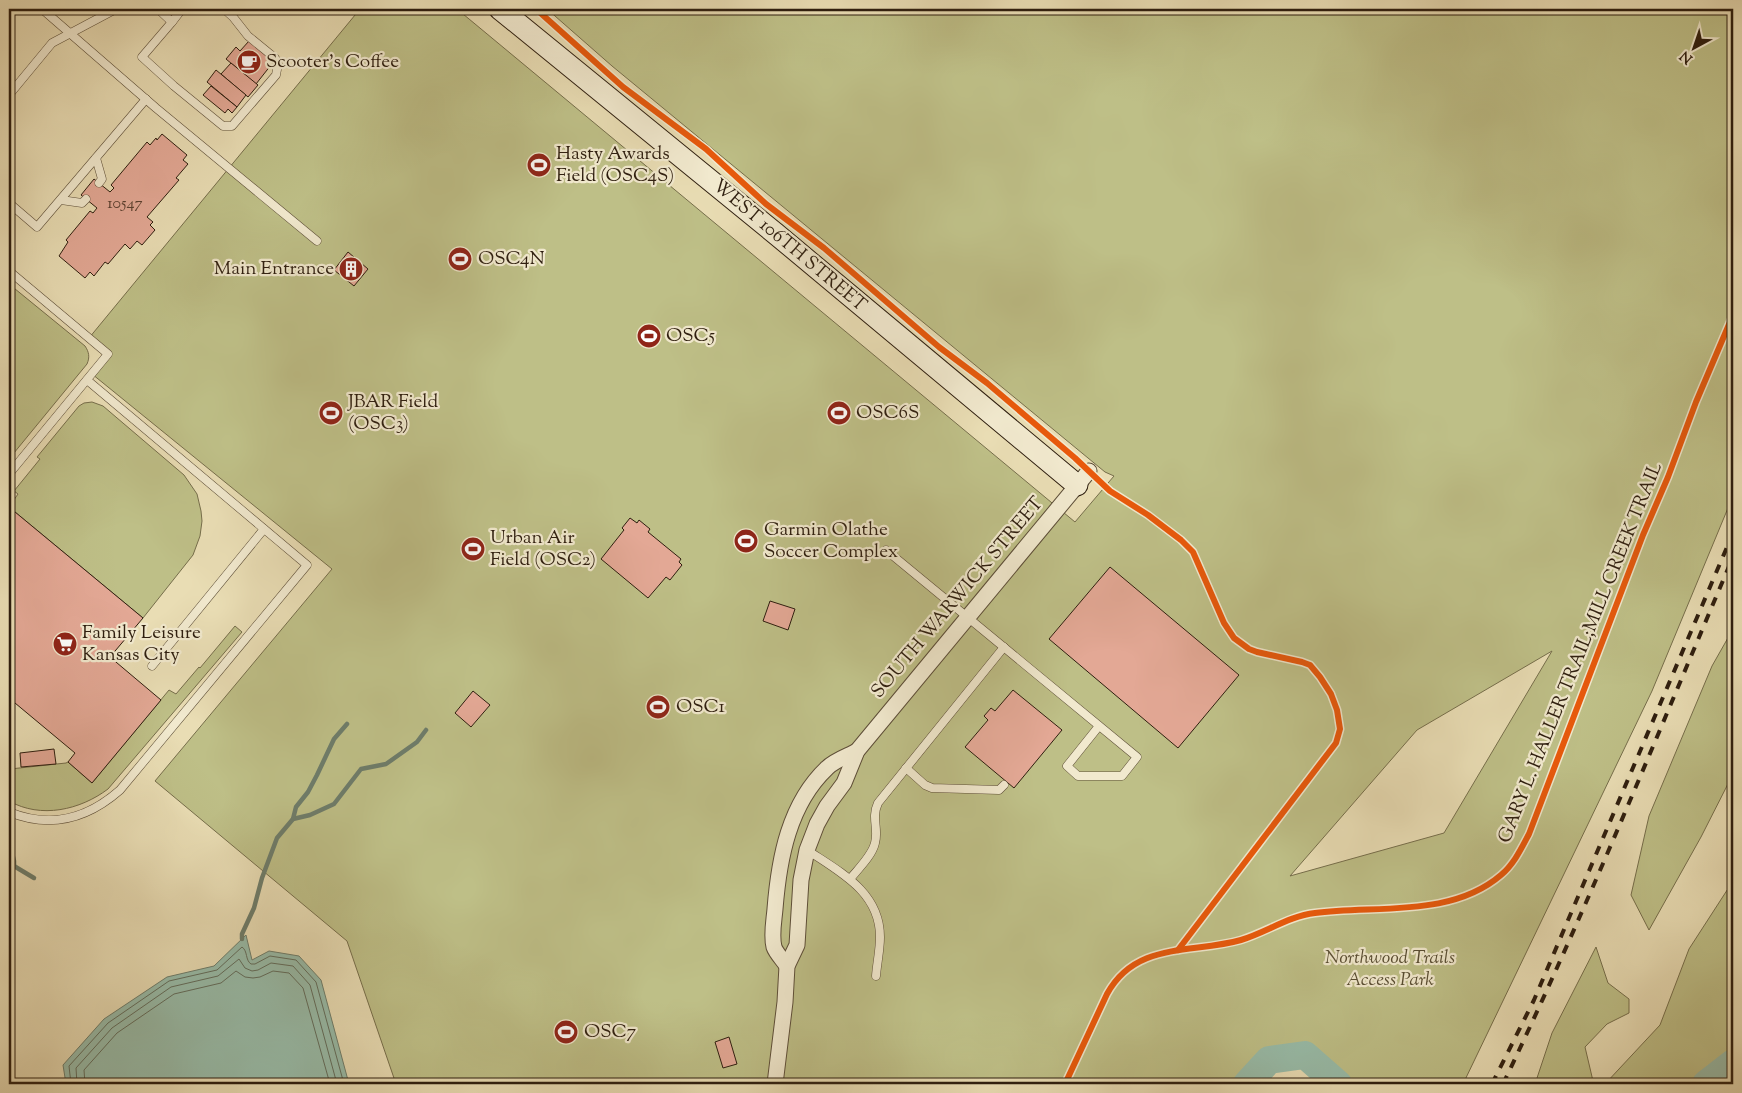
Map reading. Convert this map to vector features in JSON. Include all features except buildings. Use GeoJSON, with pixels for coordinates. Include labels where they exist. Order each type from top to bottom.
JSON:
{"type":"FeatureCollection","features":[{"type":"Feature","properties":{"kind":"street","name":"WEST 106TH STREET"},"geometry":{"type":"LineString","coordinates":[[500,9],[760,222],[1083,478]]}},
{"type":"Feature","properties":{"kind":"street","name":"SOUTH WARWICK STREET"},"geometry":{"type":"LineString","coordinates":[[857,751],[828,766],[805,796],[795,814],[785,842],[780,865],[773,928],[774,948],[788,966],[797,945],[802,880],[808,850],[817,824],[827,806],[844,783],[857,751],[1083,478]]}},
{"type":"Feature","properties":{"kind":"street"},"geometry":{"type":"LineString","coordinates":[[775,1084],[788,966]]}},
{"type":"Feature","properties":{"kind":"lane"},"geometry":{"type":"LineString","coordinates":[[42,9],[316,241]]}},
{"type":"Feature","properties":{"kind":"lane"},"geometry":{"type":"LineString","coordinates":[[9,95],[52,43],[116,9]]}},
{"type":"Feature","properties":{"kind":"lane"},"geometry":{"type":"LineString","coordinates":[[158,9],[172,22]]}},
{"type":"Feature","properties":{"kind":"lane"},"geometry":{"type":"LineString","coordinates":[[182,9],[142,56],[174,86],[223,126],[232,126],[276,75],[278,64],[270,53],[248,36],[224,9]]}},
{"type":"Feature","properties":{"kind":"lane"},"geometry":{"type":"LineString","coordinates":[[9,203],[37,227],[146,99]]}},
{"type":"Feature","properties":{"kind":"lane"},"geometry":{"type":"LineString","coordinates":[[96,158],[102,179],[99,183]]}},
{"type":"Feature","properties":{"kind":"lane"},"geometry":{"type":"LineString","coordinates":[[60,200],[82,203],[86,199]]}},
{"type":"Feature","properties":{"kind":"lane"},"geometry":{"type":"LineString","coordinates":[[9,271],[108,354],[9,474]]}},
{"type":"Feature","properties":{"kind":"lane"},"geometry":{"type":"LineString","coordinates":[[9,812],[26,819],[45,821],[64,819],[96,809],[120,790],[307,565],[87,380]]}},
{"type":"Feature","properties":{"kind":"lane"},"geometry":{"type":"LineString","coordinates":[[152,666],[264,528]]}},
{"type":"Feature","properties":{"kind":"lane"},"geometry":{"type":"LineString","coordinates":[[886,550],[967,618],[1004,647],[1100,726],[1137,757],[1122,776],[1078,776],[1067,766],[1100,726]]}},
{"type":"Feature","properties":{"kind":"lane"},"geometry":{"type":"LineString","coordinates":[[850,880],[872,851],[876,842],[874,812],[878,803],[1004,647]]}},
{"type":"Feature","properties":{"kind":"lane"},"geometry":{"type":"LineString","coordinates":[[906,768],[925,785],[932,788],[999,790],[1004,784]]}},
{"type":"Feature","properties":{"kind":"lane"},"geometry":{"type":"LineString","coordinates":[[808,850],[850,880],[866,895],[877,916],[880,937],[876,976]]}},
{"type":"Feature","properties":{"kind":"green space","name":"Northwood Trails Access Park"},"geometry":{"type":"Polygon","coordinates":[[[360,9],[457,9],[1075,522],[1114,476],[1105,472],[612,66],[547,9],[1733,9],[1733,496],[1652,691],[1463,1084],[1338,1084],[1305,1055],[1269,1060],[1247,1084],[396,1084],[347,941],[155,781],[332,569],[92,374],[108,354],[89,338],[360,9]],[[1552,651],[1417,730],[1290,876],[1444,833],[1552,651]]]}},
{"type":"Feature","properties":{"kind":"green space"},"geometry":{"type":"Polygon","coordinates":[[[9,284],[85,346],[89,357],[87,364],[9,459],[9,284]]]}},
{"type":"Feature","properties":{"kind":"green space"},"geometry":{"type":"Polygon","coordinates":[[[92,402],[103,406],[184,475],[197,494],[202,521],[200,536],[193,555],[143,618],[9,507],[18,494],[14,491],[40,459],[37,457],[79,406],[92,402]]]}},
{"type":"Feature","properties":{"kind":"green space"},"geometry":{"type":"Polygon","coordinates":[[[235,626],[242,632],[108,789],[85,802],[60,810],[34,810],[21,807],[9,801],[10,769],[68,762],[92,783],[169,690],[176,694],[235,626]]]}},
{"type":"Feature","properties":{"kind":"green space"},"geometry":{"type":"Polygon","coordinates":[[[1733,629],[1733,774],[1701,837],[1649,930],[1631,895],[1649,816],[1712,666],[1733,629]]]}},
{"type":"Feature","properties":{"kind":"green space"},"geometry":{"type":"Polygon","coordinates":[[[1733,881],[1733,1080],[1731,1084],[1605,1084],[1660,1025],[1689,949],[1733,881]]]}},
{"type":"Feature","properties":{"kind":"green space"},"geometry":{"type":"Polygon","coordinates":[[[1596,947],[1608,983],[1629,999],[1629,1013],[1607,1024],[1585,1047],[1593,1081],[1581,1084],[1535,1084],[1552,1033],[1596,947]]]}},
{"type":"Feature","properties":{"kind":"water"},"geometry":{"type":"Polygon","coordinates":[[[246,935],[252,960],[269,951],[299,956],[321,980],[349,1084],[66,1084],[63,1065],[104,1019],[167,977],[214,966],[246,935]]]}},
{"type":"Feature","properties":{"kind":"waterway"},"geometry":{"type":"LineString","coordinates":[[242,939],[242,934],[254,908],[262,878],[277,838],[293,819],[296,807],[308,792],[334,739],[347,724]]}},
{"type":"Feature","properties":{"kind":"waterway"},"geometry":{"type":"LineString","coordinates":[[293,819],[310,815],[334,804],[361,769],[386,764],[417,742],[426,730]]}},
{"type":"Feature","properties":{"kind":"waterway"},"geometry":{"type":"LineString","coordinates":[[9,840],[14,865]]}},
{"type":"Feature","properties":{"kind":"waterway"},"geometry":{"type":"LineString","coordinates":[[9,863],[34,878]]}},
{"type":"Feature","properties":{"kind":"waterway"},"geometry":{"type":"LineString","coordinates":[[1247,1084],[1269,1060],[1305,1055],[1338,1084]]}},
{"type":"Feature","properties":{"kind":"waterway"},"geometry":{"type":"LineString","coordinates":[[1706,1084],[1733,1063]]}},
{"type":"Feature","properties":{"kind":"railway"},"geometry":{"type":"LineString","coordinates":[[1492,1084],[1534,1000],[1733,533]]}},
{"type":"Feature","properties":{"kind":"railway"},"geometry":{"type":"LineString","coordinates":[[1503,1084],[1592,888],[1733,557]]}},
{"type":"Feature","properties":{"kind":"cycle path"},"geometry":{"type":"LineString","coordinates":[[536,9],[623,87],[706,149],[766,204],[824,248],[939,347],[987,383],[1075,458],[1110,491],[1148,515],[1181,540],[1193,552],[1224,623],[1234,638],[1249,649],[1257,652],[1310,665],[1320,677],[1331,694],[1337,710],[1340,729],[1336,743],[1178,950]]}},
{"type":"Feature","properties":{"kind":"cycle path","name":"GARY L. HALLER TRAIL;MILL CREEK TRAIL"},"geometry":{"type":"LineString","coordinates":[[1065,1084],[1107,994],[1119,977],[1133,965],[1149,957],[1166,952],[1241,940],[1287,921],[1315,913],[1436,904],[1459,898],[1481,889],[1510,866],[1529,834],[1643,535],[1733,315]]}},
{"type":"Feature","properties":{"kind":"place","name":"Scooter's Coffee"},"geometry":{"type":"Point","coordinates":[249,62]}},
{"type":"Feature","properties":{"kind":"place","name":"Hasty Awards Field (OSC4S)"},"geometry":{"type":"Point","coordinates":[539,165]}},
{"type":"Feature","properties":{"kind":"place","name":"OSC4N"},"geometry":{"type":"Point","coordinates":[460,259]}},
{"type":"Feature","properties":{"kind":"place","name":"Main Entrance"},"geometry":{"type":"Point","coordinates":[351,269]}},
{"type":"Feature","properties":{"kind":"place","name":"OSC5"},"geometry":{"type":"Point","coordinates":[649,336]}},
{"type":"Feature","properties":{"kind":"place","name":"JBAR Field (OSC3)"},"geometry":{"type":"Point","coordinates":[331,413]}},
{"type":"Feature","properties":{"kind":"place","name":"OSC6S"},"geometry":{"type":"Point","coordinates":[839,413]}},
{"type":"Feature","properties":{"kind":"place","name":"Garmin Olathe Soccer Complex"},"geometry":{"type":"Point","coordinates":[746,541]}},
{"type":"Feature","properties":{"kind":"place","name":"Urban Air Field (OSC2)"},"geometry":{"type":"Point","coordinates":[473,549]}},
{"type":"Feature","properties":{"kind":"place","name":"Family Leisure Kansas City"},"geometry":{"type":"Point","coordinates":[65,644]}},
{"type":"Feature","properties":{"kind":"place","name":"OSC1"},"geometry":{"type":"Point","coordinates":[658,707]}},
{"type":"Feature","properties":{"kind":"place","name":"OSC7"},"geometry":{"type":"Point","coordinates":[566,1032]}}]}
